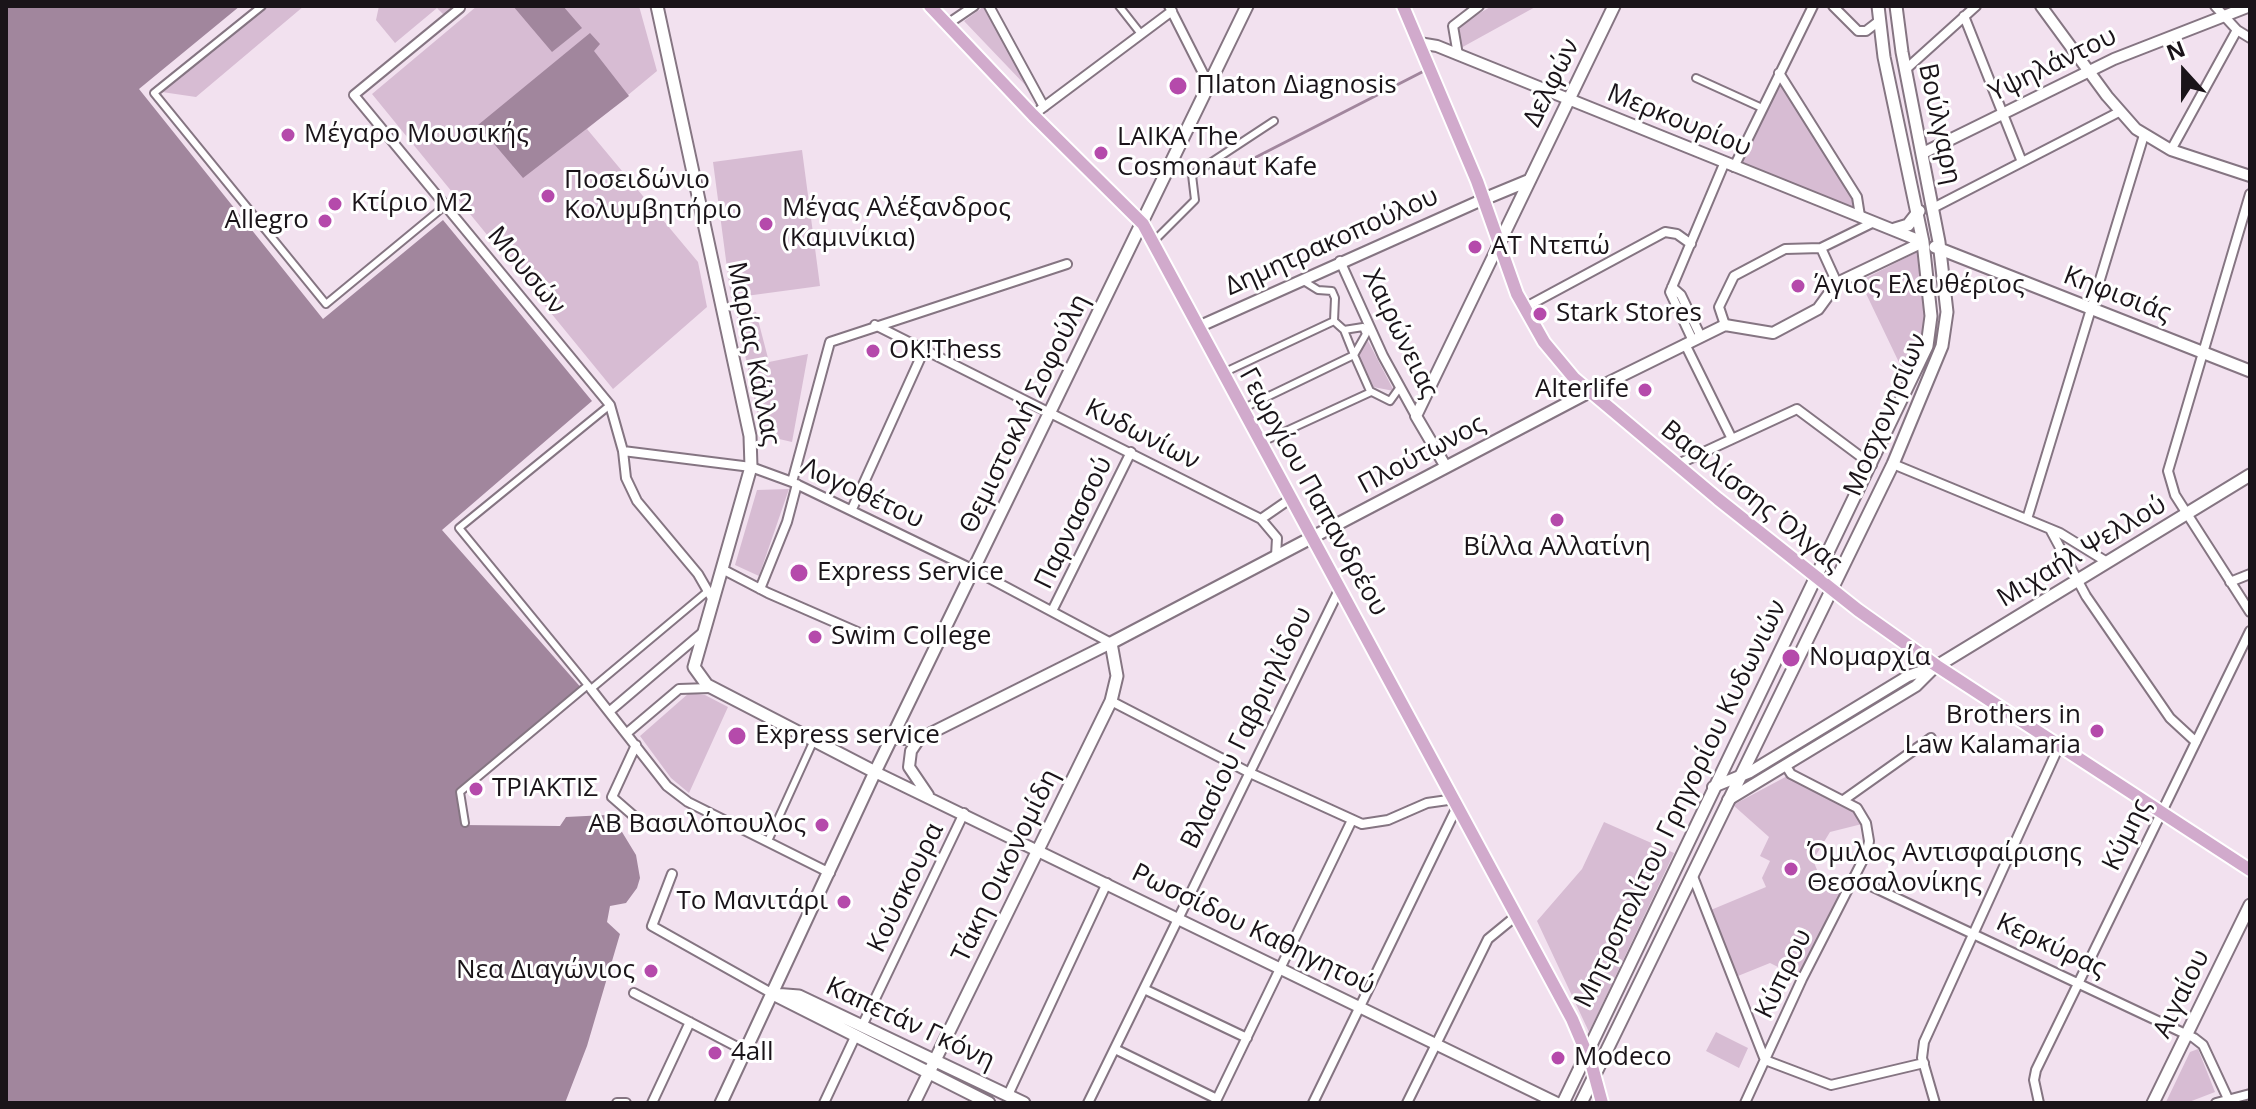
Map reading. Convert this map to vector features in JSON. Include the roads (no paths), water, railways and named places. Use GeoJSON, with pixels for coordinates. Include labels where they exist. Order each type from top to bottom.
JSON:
{"type":"FeatureCollection","features":[{"type":"Feature","properties":{"kind":"main road","name":"Μαρίας Κάλλας"},"geometry":{"type":"LineString","coordinates":[[658,6],[749,427],[751,467],[722,569],[710,596],[694,667],[709,687]]}},
{"type":"Feature","properties":{"kind":"main road","name":"Γεωργίου Παπανδρέου"},"geometry":{"type":"LineString","coordinates":[[930,6],[946,25],[1038,111],[1143,224],[1587,1051],[1602,1103]]}},
{"type":"Feature","properties":{"kind":"main road","name":"Θεμιστοκλή Σοφούλη"},"geometry":{"type":"LineString","coordinates":[[721,1103],[875,772],[1247,6]]}},
{"type":"Feature","properties":{"kind":"main road","name":"Βασιλίσσης Όλγας"},"geometry":{"type":"LineString","coordinates":[[1403,6],[1484,199],[1524,308],[1557,359],[1589,392],[1814,576],[1937,666],[2250,870]]}},
{"type":"Feature","properties":{"kind":"main road","name":"Δελφών"},"geometry":{"type":"LineString","coordinates":[[1499,244],[1614,6]]}},
{"type":"Feature","properties":{"kind":"main road","name":"Βούλγαρη"},"geometry":{"type":"LineString","coordinates":[[1878,6],[1923,242]]}},
{"type":"Feature","properties":{"kind":"main road","name":"Βούλγαρη"},"geometry":{"type":"LineString","coordinates":[[1896,6],[1905,70],[1940,250]]}},
{"type":"Feature","properties":{"kind":"main road"},"geometry":{"type":"LineString","coordinates":[[1484,199],[1530,180]]}},
{"type":"Feature","properties":{"kind":"main road"},"geometry":{"type":"LineString","coordinates":[[1895,229],[1908,225],[1919,211]]}},
{"type":"Feature","properties":{"kind":"main road","name":"Κηφισιάς"},"geometry":{"type":"LineString","coordinates":[[1923,242],[2250,371]]}},
{"type":"Feature","properties":{"kind":"main road","name":"Μοσχονησίων"},"geometry":{"type":"LineString","coordinates":[[1814,576],[1872,465],[1929,340],[1930,308],[1923,242]]}},
{"type":"Feature","properties":{"kind":"main road","name":"Μοσχονησίων"},"geometry":{"type":"LineString","coordinates":[[1831,589],[1893,464],[1942,346],[1947,312],[1940,250]]}},
{"type":"Feature","properties":{"kind":"main road","name":"Πλούτωνος"},"geometry":{"type":"LineString","coordinates":[[1111,643],[1589,392]]}},
{"type":"Feature","properties":{"kind":"main road","name":"Μιχαήλ Ψελλού"},"geometry":{"type":"LineString","coordinates":[[1937,666],[2250,475]]}},
{"type":"Feature","properties":{"kind":"main road","name":"Μητροπολίτου Γρηγορίου Κυδωνιών"},"geometry":{"type":"LineString","coordinates":[[1560,1103],[1814,576]]}},
{"type":"Feature","properties":{"kind":"main road","name":"Μητροπολίτου Γρηγορίου Κυδωνιών"},"geometry":{"type":"LineString","coordinates":[[1581,1103],[1831,589]]}},
{"type":"Feature","properties":{"kind":"main road","name":"Τάκη Οικονομίδη"},"geometry":{"type":"LineString","coordinates":[[914,1103],[1111,701],[1117,676],[1111,643]]}},
{"type":"Feature","properties":{"kind":"main road"},"geometry":{"type":"LineString","coordinates":[[709,687],[875,772]]}},
{"type":"Feature","properties":{"kind":"main road","name":"Αιγαίου"},"geometry":{"type":"LineString","coordinates":[[2153,1103],[2250,905]]}},
{"type":"Feature","properties":{"kind":"main road","name":"Καπετάν Γκόνη"},"geometry":{"type":"LineString","coordinates":[[773,994],[799,996],[1024,1103]]}},
{"type":"Feature","properties":{"kind":"main road","name":"Καπετάν Γκόνη"},"geometry":{"type":"LineString","coordinates":[[773,994],[989,1103]]}},
{"type":"Feature","properties":{"kind":"street"},"geometry":{"type":"LineString","coordinates":[[262,6],[154,93],[326,304],[446,205]]}},
{"type":"Feature","properties":{"kind":"street"},"geometry":{"type":"LineString","coordinates":[[946,25],[974,6]]}},
{"type":"Feature","properties":{"kind":"street"},"geometry":{"type":"LineString","coordinates":[[989,6],[1038,111],[1173,8],[1209,85]]}},
{"type":"Feature","properties":{"kind":"street"},"geometry":{"type":"LineString","coordinates":[[1119,6],[1141,34]]}},
{"type":"Feature","properties":{"kind":"street"},"geometry":{"type":"LineString","coordinates":[[1458,56],[1453,26],[1479,6]]}},
{"type":"Feature","properties":{"kind":"street"},"geometry":{"type":"LineString","coordinates":[[1732,439],[1693,341],[1670,296],[1729,166],[1813,6]]}},
{"type":"Feature","properties":{"kind":"street"},"geometry":{"type":"LineString","coordinates":[[1833,6],[1858,31],[1866,31],[1879,21]]}},
{"type":"Feature","properties":{"kind":"street"},"geometry":{"type":"LineString","coordinates":[[1905,70],[1976,6]]}},
{"type":"Feature","properties":{"kind":"street"},"geometry":{"type":"LineString","coordinates":[[2041,6],[2119,112],[2144,135],[2171,150],[2250,176]]}},
{"type":"Feature","properties":{"kind":"street"},"geometry":{"type":"LineString","coordinates":[[2215,6],[2237,30],[2250,38]]}},
{"type":"Feature","properties":{"kind":"street","name":"Υψηλάντου"},"geometry":{"type":"LineString","coordinates":[[1923,153],[2088,71],[2250,6]]}},
{"type":"Feature","properties":{"kind":"street","name":"Μουσών"},"geometry":{"type":"LineString","coordinates":[[461,7],[354,95],[610,405],[623,451],[626,478],[637,501],[698,574],[710,596]]}},
{"type":"Feature","properties":{"kind":"street"},"geometry":{"type":"LineString","coordinates":[[1964,16],[2022,162]]}},
{"type":"Feature","properties":{"kind":"street"},"geometry":{"type":"LineString","coordinates":[[2171,150],[2237,30]]}},
{"type":"Feature","properties":{"kind":"street","name":"Μερκουρίου"},"geometry":{"type":"LineString","coordinates":[[1419,43],[1923,242]]}},
{"type":"Feature","properties":{"kind":"street"},"geometry":{"type":"LineString","coordinates":[[1779,73],[1857,197],[1860,216]]}},
{"type":"Feature","properties":{"kind":"street"},"geometry":{"type":"LineString","coordinates":[[1696,78],[1762,108]]}},
{"type":"Feature","properties":{"kind":"street"},"geometry":{"type":"LineString","coordinates":[[1933,208],[2119,112]]}},
{"type":"Feature","properties":{"kind":"street"},"geometry":{"type":"LineString","coordinates":[[1153,242],[1195,200],[1192,175],[1274,121]]}},
{"type":"Feature","properties":{"kind":"street"},"geometry":{"type":"LineString","coordinates":[[2027,519],[2144,135]]}},
{"type":"Feature","properties":{"kind":"street"},"geometry":{"type":"LineString","coordinates":[[2250,194],[2168,471],[2172,488],[2186,514],[2250,612]]}},
{"type":"Feature","properties":{"kind":"street","name":"Δημητρακοπούλου"},"geometry":{"type":"LineString","coordinates":[[1198,327],[1484,199]]}},
{"type":"Feature","properties":{"kind":"street"},"geometry":{"type":"LineString","coordinates":[[1875,221],[1821,248],[1785,249],[1734,276],[1719,307],[1725,325],[1773,333],[1818,309],[1837,283],[1923,242]]}},
{"type":"Feature","properties":{"kind":"street"},"geometry":{"type":"LineString","coordinates":[[1524,308],[1660,234],[1677,234],[1691,244]]}},
{"type":"Feature","properties":{"kind":"street"},"geometry":{"type":"LineString","coordinates":[[1416,416],[1499,244]]}},
{"type":"Feature","properties":{"kind":"street"},"geometry":{"type":"LineString","coordinates":[[1821,248],[1837,283]]}},
{"type":"Feature","properties":{"kind":"street","name":"Χαιρώνειας"},"geometry":{"type":"LineString","coordinates":[[1340,261],[1400,387],[1446,467]]}},
{"type":"Feature","properties":{"kind":"street"},"geometry":{"type":"LineString","coordinates":[[760,589],[787,522],[826,347],[836,338],[1067,264]]}},
{"type":"Feature","properties":{"kind":"street"},"geometry":{"type":"LineString","coordinates":[[1300,279],[1318,290],[1332,291],[1335,298],[1334,321]]}},
{"type":"Feature","properties":{"kind":"street"},"geometry":{"type":"LineString","coordinates":[[1334,321],[1344,330],[1371,392],[1390,401],[1400,387]]}},
{"type":"Feature","properties":{"kind":"street"},"geometry":{"type":"LineString","coordinates":[[1223,373],[1334,321]]}},
{"type":"Feature","properties":{"kind":"street","name":"Κυδωνίων"},"geometry":{"type":"LineString","coordinates":[[875,325],[1261,519]]}},
{"type":"Feature","properties":{"kind":"street","name":"Πλούτωνος"},"geometry":{"type":"LineString","coordinates":[[1589,392],[1725,325]]}},
{"type":"Feature","properties":{"kind":"street"},"geometry":{"type":"LineString","coordinates":[[1242,409],[1354,355],[1366,334],[1363,327],[1344,330]]}},
{"type":"Feature","properties":{"kind":"street"},"geometry":{"type":"LineString","coordinates":[[852,509],[924,350]]}},
{"type":"Feature","properties":{"kind":"street"},"geometry":{"type":"LineString","coordinates":[[1260,443],[1371,392]]}},
{"type":"Feature","properties":{"kind":"street"},"geometry":{"type":"LineString","coordinates":[[610,405],[459,528],[610,711],[667,786],[688,802],[830,873]]}},
{"type":"Feature","properties":{"kind":"street"},"geometry":{"type":"LineString","coordinates":[[1676,465],[1801,409],[1872,465]]}},
{"type":"Feature","properties":{"kind":"street","name":"Λογοθέτου"},"geometry":{"type":"LineString","coordinates":[[623,451],[751,467],[794,483],[974,570],[1111,643]]}},
{"type":"Feature","properties":{"kind":"street","name":"Παρνασσού"},"geometry":{"type":"LineString","coordinates":[[1052,611],[1131,452]]}},
{"type":"Feature","properties":{"kind":"street"},"geometry":{"type":"LineString","coordinates":[[1893,464],[2050,529],[2107,562]]}},
{"type":"Feature","properties":{"kind":"street"},"geometry":{"type":"LineString","coordinates":[[1276,556],[1277,538],[1261,519],[1290,499]]}},
{"type":"Feature","properties":{"kind":"street"},"geometry":{"type":"LineString","coordinates":[[2050,529],[2076,581],[2170,718],[2196,742]]}},
{"type":"Feature","properties":{"kind":"street"},"geometry":{"type":"LineString","coordinates":[[722,569],[871,638]]}},
{"type":"Feature","properties":{"kind":"street"},"geometry":{"type":"LineString","coordinates":[[2230,582],[2250,574]]}},
{"type":"Feature","properties":{"kind":"street","name":"Βλασίου Γαβριηλίδου"},"geometry":{"type":"LineString","coordinates":[[1088,1103],[1340,588]]}},
{"type":"Feature","properties":{"kind":"street"},"geometry":{"type":"LineString","coordinates":[[465,823],[460,792],[590,687],[710,596]]}},
{"type":"Feature","properties":{"kind":"street","name":"Κύμης"},"geometry":{"type":"LineString","coordinates":[[2039,1103],[2034,1075],[2250,631]]}},
{"type":"Feature","properties":{"kind":"street"},"geometry":{"type":"LineString","coordinates":[[610,711],[703,632]]}},
{"type":"Feature","properties":{"kind":"street","name":"Πλούτωνος"},"geometry":{"type":"LineString","coordinates":[[891,739],[919,739],[1111,643]]}},
{"type":"Feature","properties":{"kind":"street"},"geometry":{"type":"LineString","coordinates":[[1713,787],[1740,776],[1908,676],[1937,666]]}},
{"type":"Feature","properties":{"kind":"street"},"geometry":{"type":"LineString","coordinates":[[1728,800],[1916,686],[1937,666]]}},
{"type":"Feature","properties":{"kind":"street"},"geometry":{"type":"LineString","coordinates":[[627,733],[679,689],[709,687]]}},
{"type":"Feature","properties":{"kind":"street"},"geometry":{"type":"LineString","coordinates":[[1111,701],[1250,773],[1352,820],[1376,823],[1427,803],[1456,802],[1313,1103]]}},
{"type":"Feature","properties":{"kind":"street"},"geometry":{"type":"LineString","coordinates":[[1845,799],[1931,738]]}},
{"type":"Feature","properties":{"kind":"street"},"geometry":{"type":"LineString","coordinates":[[919,739],[911,751],[909,767],[930,797]]}},
{"type":"Feature","properties":{"kind":"street"},"geometry":{"type":"LineString","coordinates":[[768,841],[814,740]]}},
{"type":"Feature","properties":{"kind":"street"},"geometry":{"type":"LineString","coordinates":[[636,745],[612,797],[643,824]]}},
{"type":"Feature","properties":{"kind":"street"},"geometry":{"type":"LineString","coordinates":[[1935,1103],[1924,1063],[1924,1042],[2059,746]]}},
{"type":"Feature","properties":{"kind":"street","name":"Κύπρου"},"geometry":{"type":"LineString","coordinates":[[1745,1103],[1869,841],[1866,823],[1857,808],[1845,799],[1791,774],[1786,766]]}},
{"type":"Feature","properties":{"kind":"street","name":"Ρωσσίδου Καθηγητού"},"geometry":{"type":"LineString","coordinates":[[875,772],[1560,1103]]}},
{"type":"Feature","properties":{"kind":"street","name":"Κούσκουρα"},"geometry":{"type":"LineString","coordinates":[[863,1024],[964,813]]}},
{"type":"Feature","properties":{"kind":"street"},"geometry":{"type":"LineString","coordinates":[[1115,1049],[1216,1101],[1352,820]]}},
{"type":"Feature","properties":{"kind":"street","name":"Καπετάν Γκόνη"},"geometry":{"type":"LineString","coordinates":[[672,874],[652,926],[773,994]]}},
{"type":"Feature","properties":{"kind":"street"},"geometry":{"type":"LineString","coordinates":[[1692,874],[1765,1060],[1831,1085],[1924,1063]]}},
{"type":"Feature","properties":{"kind":"street","name":"Κερκύρας"},"geometry":{"type":"LineString","coordinates":[[1854,878],[2187,1034]]}},
{"type":"Feature","properties":{"kind":"street"},"geometry":{"type":"LineString","coordinates":[[1008,1095],[1107,883]]}},
{"type":"Feature","properties":{"kind":"street"},"geometry":{"type":"LineString","coordinates":[[1407,1103],[1488,939],[1516,916]]}},
{"type":"Feature","properties":{"kind":"street"},"geometry":{"type":"LineString","coordinates":[[1144,989],[1247,1038]]}},
{"type":"Feature","properties":{"kind":"street"},"geometry":{"type":"LineString","coordinates":[[634,993],[745,1051]]}},
{"type":"Feature","properties":{"kind":"street"},"geometry":{"type":"LineString","coordinates":[[652,1103],[690,1022]]}},
{"type":"Feature","properties":{"kind":"street"},"geometry":{"type":"LineString","coordinates":[[2187,1034],[2203,1045],[2229,1101]]}},
{"type":"Feature","properties":{"kind":"street"},"geometry":{"type":"LineString","coordinates":[[824,1103],[855,1037]]}},
{"type":"Feature","properties":{"kind":"street"},"geometry":{"type":"LineString","coordinates":[[2216,1103],[2250,1094]]}},
{"type":"Feature","properties":{"kind":"street"},"geometry":{"type":"LineString","coordinates":[[617,1103],[626,1103]]}},
{"type":"Feature","properties":{"kind":"waterway"},"geometry":{"type":"LineString","coordinates":[[1227,172],[1426,70]]}},
{"type":"Feature","properties":{"kind":"place","name":"Πlaton Δiagnosis"},"geometry":{"type":"Point","coordinates":[1178,86]}},
{"type":"Feature","properties":{"kind":"place","name":"Μέγαρο Μουσικής"},"geometry":{"type":"Point","coordinates":[288,135]}},
{"type":"Feature","properties":{"kind":"place","name":"LAIKA The Cosmonaut Kafe"},"geometry":{"type":"Point","coordinates":[1101,153]}},
{"type":"Feature","properties":{"kind":"place","name":"Ποσειδώνιο Κολυμβητήριο"},"geometry":{"type":"Point","coordinates":[548,196]}},
{"type":"Feature","properties":{"kind":"place","name":"Κτίριο Μ2"},"geometry":{"type":"Point","coordinates":[335,204]}},
{"type":"Feature","properties":{"kind":"place","name":"Allegro"},"geometry":{"type":"Point","coordinates":[325,221]}},
{"type":"Feature","properties":{"kind":"place","name":"Μέγας Αλέξανδρος (Καμινίκια)"},"geometry":{"type":"Point","coordinates":[766,224]}},
{"type":"Feature","properties":{"kind":"place","name":"ΑΤ Ντεπώ"},"geometry":{"type":"Point","coordinates":[1475,247]}},
{"type":"Feature","properties":{"kind":"place","name":"Άγιος Ελευθέριος"},"geometry":{"type":"Point","coordinates":[1798,286]}},
{"type":"Feature","properties":{"kind":"place","name":"Stark Stores"},"geometry":{"type":"Point","coordinates":[1540,314]}},
{"type":"Feature","properties":{"kind":"place","name":"OK!Thess"},"geometry":{"type":"Point","coordinates":[873,351]}},
{"type":"Feature","properties":{"kind":"place","name":"Alterlife"},"geometry":{"type":"Point","coordinates":[1645,390]}},
{"type":"Feature","properties":{"kind":"place","name":"Βίλλα Αλλατίνη"},"geometry":{"type":"Point","coordinates":[1557,520]}},
{"type":"Feature","properties":{"kind":"place","name":"Express Service"},"geometry":{"type":"Point","coordinates":[799,573]}},
{"type":"Feature","properties":{"kind":"place","name":"Swim College"},"geometry":{"type":"Point","coordinates":[815,637]}},
{"type":"Feature","properties":{"kind":"place","name":"Νομαρχία"},"geometry":{"type":"Point","coordinates":[1791,658]}},
{"type":"Feature","properties":{"kind":"place","name":"Brothers in Law Kalamaria"},"geometry":{"type":"Point","coordinates":[2097,731]}},
{"type":"Feature","properties":{"kind":"place","name":"Express service"},"geometry":{"type":"Point","coordinates":[737,736]}},
{"type":"Feature","properties":{"kind":"place","name":"ΤΡΙΑΚΤΙΣ"},"geometry":{"type":"Point","coordinates":[476,789]}},
{"type":"Feature","properties":{"kind":"place","name":"ΑΒ Βασιλόπουλος"},"geometry":{"type":"Point","coordinates":[822,825]}},
{"type":"Feature","properties":{"kind":"place","name":"Όμιλος Αντισφαίρισης Θεσσαλονίκης"},"geometry":{"type":"Point","coordinates":[1791,869]}},
{"type":"Feature","properties":{"kind":"place","name":"Το Μανιτάρι"},"geometry":{"type":"Point","coordinates":[844,902]}},
{"type":"Feature","properties":{"kind":"place","name":"Νεα Διαγώνιος"},"geometry":{"type":"Point","coordinates":[651,971]}},
{"type":"Feature","properties":{"kind":"place","name":"4all"},"geometry":{"type":"Point","coordinates":[715,1053]}},
{"type":"Feature","properties":{"kind":"place","name":"Modeco"},"geometry":{"type":"Point","coordinates":[1558,1058]}}]}
